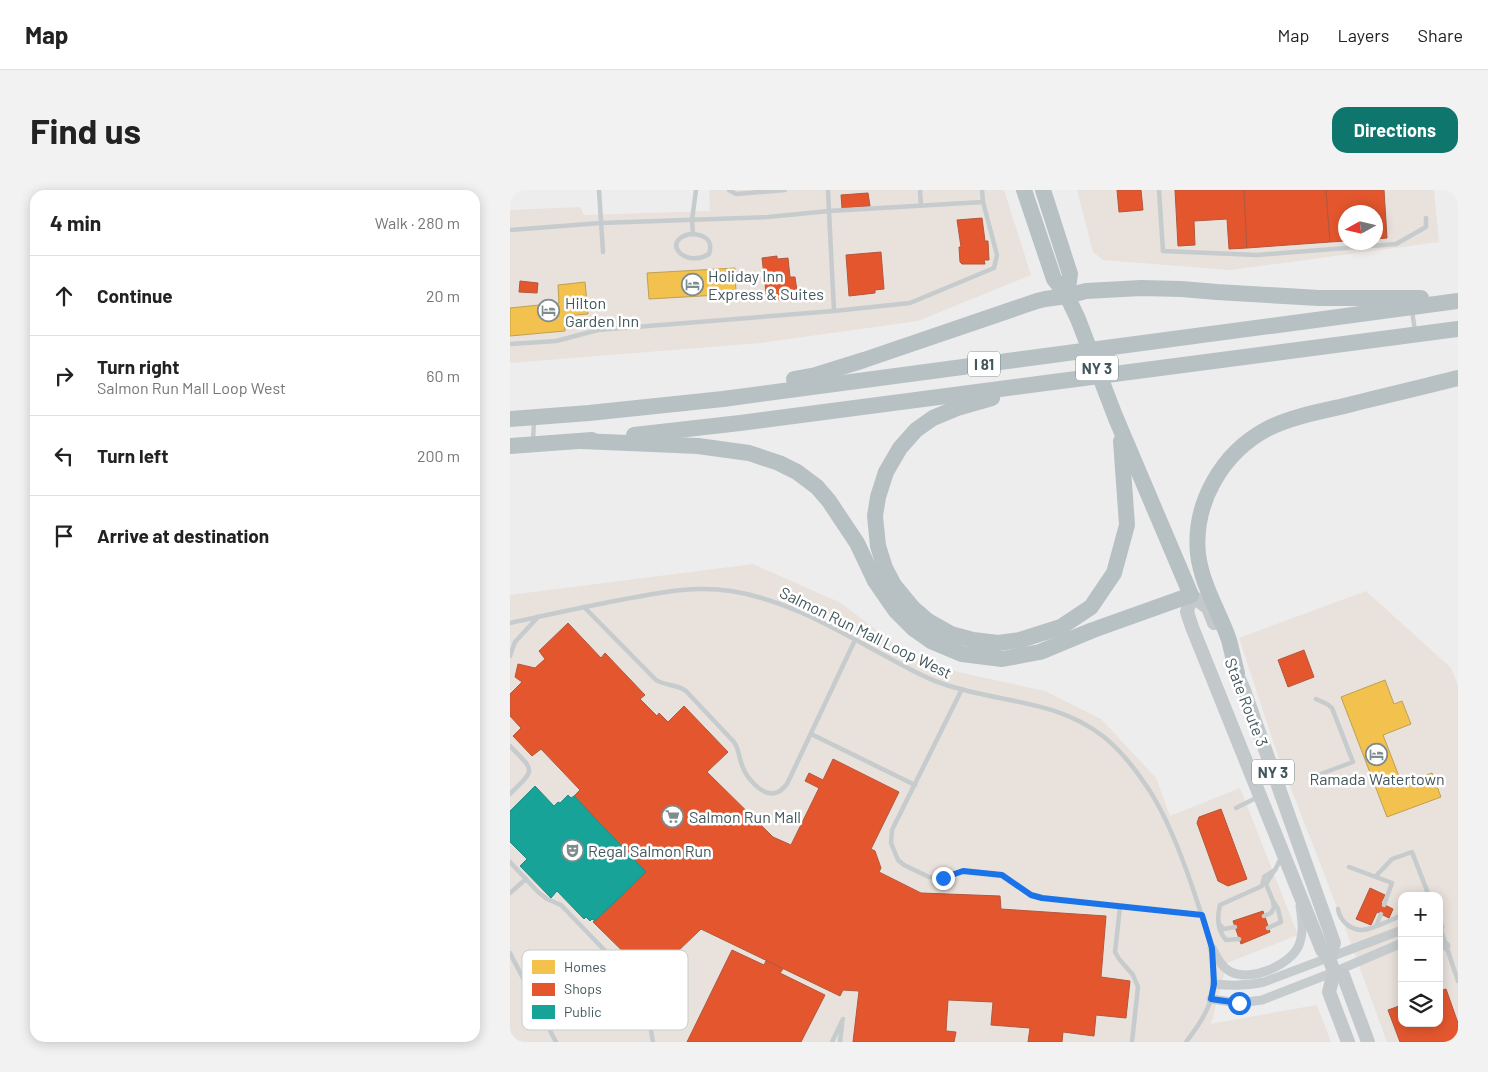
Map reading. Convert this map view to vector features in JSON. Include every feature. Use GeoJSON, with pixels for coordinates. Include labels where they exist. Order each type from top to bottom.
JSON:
{"type":"FeatureCollection","features":[{"type":"Feature","properties":{"kind":"highway","name":"NY 3"},"geometry":{"type":"LineString","coordinates":[[1024,190],[1054,279],[1067,296]]}},
{"type":"Feature","properties":{"kind":"highway","name":"NY 3"},"geometry":{"type":"LineString","coordinates":[[1043,190],[1070,274],[1067,296]]}},
{"type":"Feature","properties":{"kind":"highway"},"geometry":{"type":"LineString","coordinates":[[589,413],[757,387],[816,375],[1045,298],[1067,296],[1086,291],[1141,288],[1319,298],[1458,300]]}},
{"type":"Feature","properties":{"kind":"highway","name":"State Route 3"},"geometry":{"type":"LineString","coordinates":[[1067,296],[1191,595]]}},
{"type":"Feature","properties":{"kind":"highway","name":"I 81"},"geometry":{"type":"LineString","coordinates":[[510,419],[723,399],[1458,300]]}},
{"type":"Feature","properties":{"kind":"highway","name":"I 81"},"geometry":{"type":"LineString","coordinates":[[510,446],[581,441],[740,423],[1458,329]]}},
{"type":"Feature","properties":{"kind":"highway"},"geometry":{"type":"LineString","coordinates":[[1237,673],[1229,640],[1205,585],[1198,556],[1197,531],[1206,497],[1220,470],[1239,448],[1268,429],[1301,416],[1458,378]]}},
{"type":"Feature","properties":{"kind":"highway"},"geometry":{"type":"LineString","coordinates":[[1041,383],[957,408],[933,418],[916,430],[900,448],[886,472],[878,497],[875,516],[878,546],[885,568],[894,585],[913,608],[928,621],[951,634],[973,640],[998,642],[1020,640],[1061,628],[1091,607],[1114,573],[1127,525],[1118,422]]}},
{"type":"Feature","properties":{"kind":"highway"},"geometry":{"type":"LineString","coordinates":[[581,441],[698,446],[749,453],[779,463],[796,472],[817,487],[829,501],[857,543],[875,581],[895,610],[914,629],[931,641],[962,654],[1002,659],[1040,652],[1092,630],[1191,595]]}},
{"type":"Feature","properties":{"kind":"main road","name":"State Route 3"},"geometry":{"type":"LineString","coordinates":[[1329,958],[1334,943],[1244,690],[1208,608],[1191,595],[1187,612],[1322,950],[1329,958],[1334,972],[1343,975],[1368,1042]]}},
{"type":"Feature","properties":{"kind":"main road"},"geometry":{"type":"LineString","coordinates":[[1334,972],[1329,992],[1348,1042]]}},
{"type":"Feature","properties":{"kind":"street"},"geometry":{"type":"LineString","coordinates":[[1212,948],[1224,967],[1237,974],[1257,973],[1284,962],[1295,952],[1303,928],[1298,891]]}},
{"type":"Feature","properties":{"kind":"street"},"geometry":{"type":"LineString","coordinates":[[1214,984],[1253,985],[1398,932]]}},
{"type":"Feature","properties":{"kind":"street"},"geometry":{"type":"LineString","coordinates":[[1211,999],[1239,1003],[1262,1000],[1398,945]]}},
{"type":"Feature","properties":{"kind":"lane"},"geometry":{"type":"LineString","coordinates":[[600,190],[603,252]]}},
{"type":"Feature","properties":{"kind":"lane"},"geometry":{"type":"LineString","coordinates":[[693,234],[692,220],[696,190]]}},
{"type":"Feature","properties":{"kind":"lane"},"geometry":{"type":"LineString","coordinates":[[729,190],[736,194],[785,190]]}},
{"type":"Feature","properties":{"kind":"lane"},"geometry":{"type":"LineString","coordinates":[[828,190],[834,312]]}},
{"type":"Feature","properties":{"kind":"lane"},"geometry":{"type":"LineString","coordinates":[[920,190],[921,206]]}},
{"type":"Feature","properties":{"kind":"lane"},"geometry":{"type":"LineString","coordinates":[[510,344],[556,341],[598,330],[834,312],[910,302],[994,268],[997,255],[983,202],[982,190]]}},
{"type":"Feature","properties":{"kind":"lane"},"geometry":{"type":"LineString","coordinates":[[1159,190],[1163,250],[1257,255],[1396,244],[1426,227],[1426,218]]}},
{"type":"Feature","properties":{"kind":"lane"},"geometry":{"type":"LineString","coordinates":[[510,230],[601,223],[768,217],[829,211],[983,202]]}},
{"type":"Feature","properties":{"kind":"lane"},"geometry":{"type":"LineString","coordinates":[[693,234],[701,235],[708,239],[710,243],[709,254],[690,259],[678,253],[676,243],[681,237],[693,234]]}},
{"type":"Feature","properties":{"kind":"lane"},"geometry":{"type":"LineString","coordinates":[[1411,307],[1416,334]]}},
{"type":"Feature","properties":{"kind":"lane"},"geometry":{"type":"LineString","coordinates":[[533,445],[534,418]]}},
{"type":"Feature","properties":{"kind":"lane","name":"Salmon Run Mall Loop West"},"geometry":{"type":"LineString","coordinates":[[510,623],[680,589],[727,590],[778,602],[808,615],[926,677],[962,689],[1033,704],[1077,719],[1104,737],[1119,751],[1143,781],[1156,802],[1172,836],[1202,915],[1212,948],[1214,984],[1210,1004],[1186,1042]]}},
{"type":"Feature","properties":{"kind":"lane"},"geometry":{"type":"LineString","coordinates":[[584,607],[656,680],[686,691],[734,742],[743,768],[762,790],[774,793],[782,789],[786,784],[855,640]]}},
{"type":"Feature","properties":{"kind":"lane"},"geometry":{"type":"LineString","coordinates":[[510,656],[515,642],[538,617]]}},
{"type":"Feature","properties":{"kind":"lane"},"geometry":{"type":"LineString","coordinates":[[962,689],[891,834],[891,843],[895,855],[904,865],[934,878],[943,878],[963,871],[1002,875],[1031,895],[1042,898],[1202,915]]}},
{"type":"Feature","properties":{"kind":"lane"},"geometry":{"type":"LineString","coordinates":[[1310,778],[1353,762],[1332,708],[1316,699]]}},
{"type":"Feature","properties":{"kind":"lane"},"geometry":{"type":"LineString","coordinates":[[810,734],[915,785]]}},
{"type":"Feature","properties":{"kind":"lane"},"geometry":{"type":"LineString","coordinates":[[510,746],[529,765],[530,771],[527,777],[510,794]]}},
{"type":"Feature","properties":{"kind":"lane"},"geometry":{"type":"LineString","coordinates":[[1236,808],[1260,796]]}},
{"type":"Feature","properties":{"kind":"lane"},"geometry":{"type":"LineString","coordinates":[[1376,876],[1392,859],[1412,852],[1427,892]]}},
{"type":"Feature","properties":{"kind":"lane"},"geometry":{"type":"LineString","coordinates":[[1268,928],[1281,922],[1278,909],[1266,884],[1284,854]]}},
{"type":"Feature","properties":{"kind":"lane"},"geometry":{"type":"LineString","coordinates":[[510,862],[538,892],[548,899],[561,904],[605,950]]}},
{"type":"Feature","properties":{"kind":"lane"},"geometry":{"type":"LineString","coordinates":[[1349,867],[1392,883],[1384,905]]}},
{"type":"Feature","properties":{"kind":"lane"},"geometry":{"type":"LineString","coordinates":[[1239,939],[1226,940],[1222,936],[1218,919],[1220,905],[1262,886],[1264,877],[1275,870]]}},
{"type":"Feature","properties":{"kind":"lane"},"geometry":{"type":"LineString","coordinates":[[510,894],[526,879]]}},
{"type":"Feature","properties":{"kind":"lane"},"geometry":{"type":"LineString","coordinates":[[1264,916],[1271,913],[1274,908],[1273,901]]}},
{"type":"Feature","properties":{"kind":"lane"},"geometry":{"type":"LineString","coordinates":[[1120,906],[1115,952],[1136,979],[1138,987],[1132,1042]]}},
{"type":"Feature","properties":{"kind":"lane"},"geometry":{"type":"LineString","coordinates":[[1338,909],[1339,916],[1344,923],[1358,929],[1366,930],[1398,917]]}},
{"type":"Feature","properties":{"kind":"lane"},"geometry":{"type":"LineString","coordinates":[[1376,926],[1381,914]]}},
{"type":"Feature","properties":{"kind":"lane"},"geometry":{"type":"LineString","coordinates":[[1219,924],[1224,928],[1235,926]]}},
{"type":"Feature","properties":{"kind":"lane"},"geometry":{"type":"LineString","coordinates":[[1443,944],[1458,981]]}},
{"type":"Feature","properties":{"kind":"lane"},"geometry":{"type":"LineString","coordinates":[[510,953],[522,976]]}},
{"type":"Feature","properties":{"kind":"lane"},"geometry":{"type":"LineString","coordinates":[[832,1042],[843,1019],[840,1042]]}},
{"type":"Feature","properties":{"kind":"lane"},"geometry":{"type":"LineString","coordinates":[[550,1030],[556,1042]]}},
{"type":"Feature","properties":{"kind":"lane"},"geometry":{"type":"LineString","coordinates":[[651,1030],[653,1042]]}},
{"type":"Feature","properties":{"kind":"lane"},"geometry":{"type":"LineString","coordinates":[[645,1042],[652,1036]]}},
{"type":"Feature","properties":{"kind":"shaded area"},"geometry":{"type":"Polygon","coordinates":[[[709,190],[1004,190],[1031,275],[918,321],[760,343],[510,363],[510,210],[580,207],[584,215],[710,211],[709,190]]]}},
{"type":"Feature","properties":{"kind":"shaded area"},"geometry":{"type":"Polygon","coordinates":[[[1077,190],[1434,190],[1439,242],[1383,250],[1383,205],[1338,205],[1338,250],[1379,250],[1230,270],[1103,260],[1093,252],[1077,190]]]}},
{"type":"Feature","properties":{"kind":"shaded area","name":"Salmon Run Mall"},"geometry":{"type":"Polygon","coordinates":[[[753,564],[841,603],[901,649],[958,672],[1045,691],[1101,719],[1156,778],[1170,816],[1240,788],[1298,935],[1227,963],[1210,1024],[1317,1005],[1331,1042],[510,1042],[510,595],[753,564]]]}},
{"type":"Feature","properties":{"kind":"shaded area"},"geometry":{"type":"Polygon","coordinates":[[[1366,591],[1451,668],[1458,685],[1458,1042],[1387,1042],[1275,747],[1239,638],[1366,591]]]}},
{"type":"Feature","properties":{"kind":"building: Homes","name":"Holiday Inn Express & Suites"},"geometry":{"type":"Polygon","coordinates":[[[735,268],[736,294],[649,299],[647,273],[735,268]]]}},
{"type":"Feature","properties":{"kind":"building: Homes","name":"Hilton Garden Inn"},"geometry":{"type":"Polygon","coordinates":[[[585,282],[588,314],[564,316],[565,331],[510,336],[510,308],[559,303],[558,285],[585,282]]]}},
{"type":"Feature","properties":{"kind":"building: Homes","name":"Ramada Watertown"},"geometry":{"type":"Polygon","coordinates":[[[1385,680],[1394,704],[1402,701],[1411,724],[1383,735],[1402,784],[1432,773],[1441,797],[1387,817],[1341,697],[1385,680]]]}},
{"type":"Feature","properties":{"kind":"building: Shops"},"geometry":{"type":"Polygon","coordinates":[[[1117,190],[1141,190],[1143,210],[1119,212],[1117,190]]]}},
{"type":"Feature","properties":{"kind":"building: Shops"},"geometry":{"type":"Polygon","coordinates":[[[1175,190],[1244,190],[1247,248],[1229,249],[1227,219],[1194,221],[1195,245],[1178,246],[1175,190]]]}},
{"type":"Feature","properties":{"kind":"building: Shops"},"geometry":{"type":"Polygon","coordinates":[[[1244,190],[1326,190],[1330,242],[1247,248],[1244,190]]]}},
{"type":"Feature","properties":{"kind":"building: Shops"},"geometry":{"type":"Polygon","coordinates":[[[1326,190],[1384,190],[1387,238],[1383,238],[1383,205],[1338,205],[1338,242],[1330,242],[1326,190]]]}},
{"type":"Feature","properties":{"kind":"building: Shops"},"geometry":{"type":"Polygon","coordinates":[[[868,193],[870,206],[842,208],[841,195],[868,193]]]}},
{"type":"Feature","properties":{"kind":"building: Shops"},"geometry":{"type":"Polygon","coordinates":[[[982,218],[985,241],[988,241],[989,260],[984,260],[985,264],[962,264],[960,262],[959,247],[961,247],[957,220],[982,218]]]}},
{"type":"Feature","properties":{"kind":"building: Shops"},"geometry":{"type":"Polygon","coordinates":[[[881,252],[884,289],[875,290],[875,293],[849,296],[846,255],[881,252]]]}},
{"type":"Feature","properties":{"kind":"building: Shops"},"geometry":{"type":"Polygon","coordinates":[[[777,256],[777,259],[788,258],[790,277],[795,277],[798,298],[767,301],[762,258],[777,256]]]}},
{"type":"Feature","properties":{"kind":"building: Shops"},"geometry":{"type":"Polygon","coordinates":[[[520,281],[538,283],[537,293],[519,292],[520,281]]]}},
{"type":"Feature","properties":{"kind":"building: Shops","name":"Salmon Run Mall"},"geometry":{"type":"Polygon","coordinates":[[[568,623],[601,658],[605,653],[645,695],[640,699],[657,716],[659,713],[668,722],[684,706],[728,752],[707,772],[773,837],[791,845],[819,788],[805,781],[809,773],[823,780],[833,759],[899,792],[871,849],[875,851],[881,868],[879,872],[921,893],[1000,896],[1001,909],[1106,916],[1101,977],[1130,981],[1126,1018],[1096,1015],[1094,1036],[1063,1032],[1062,1042],[1028,1042],[1030,1028],[991,1025],[993,1002],[948,1000],[946,1031],[956,1032],[954,1042],[853,1042],[859,991],[843,990],[840,996],[701,929],[679,950],[622,950],[593,922],[646,872],[574,796],[580,790],[541,749],[532,756],[513,736],[521,728],[510,716],[510,694],[522,682],[515,677],[518,664],[535,668],[545,659],[539,651],[568,623]]]}},
{"type":"Feature","properties":{"kind":"building: Shops"},"geometry":{"type":"Polygon","coordinates":[[[1304,650],[1314,677],[1288,687],[1278,660],[1304,650]]]}},
{"type":"Feature","properties":{"kind":"building: Shops"},"geometry":{"type":"Polygon","coordinates":[[[1221,809],[1247,879],[1228,886],[1218,881],[1197,823],[1199,817],[1221,809]]]}},
{"type":"Feature","properties":{"kind":"building: Shops"},"geometry":{"type":"Polygon","coordinates":[[[1370,888],[1385,895],[1381,903],[1393,909],[1389,918],[1377,912],[1371,925],[1356,919],[1370,888]]]}},
{"type":"Feature","properties":{"kind":"building: Shops"},"geometry":{"type":"Polygon","coordinates":[[[1263,911],[1270,932],[1241,944],[1233,921],[1263,911]]]}},
{"type":"Feature","properties":{"kind":"building: Shops"},"geometry":{"type":"Polygon","coordinates":[[[732,950],[764,965],[766,961],[774,964],[783,969],[780,973],[825,995],[801,1042],[687,1042],[732,950]]]}},
{"type":"Feature","properties":{"kind":"building: Shops"},"geometry":{"type":"Polygon","coordinates":[[[1446,989],[1458,1023],[1458,1040],[1453,1042],[1400,1042],[1388,1010],[1398,1006],[1398,1027],[1443,1027],[1443,990],[1446,989]]]}},
{"type":"Feature","properties":{"kind":"building: Public","name":"Regal Salmon Run"},"geometry":{"type":"Polygon","coordinates":[[[535,786],[554,806],[568,795],[571,798],[574,796],[646,872],[595,921],[592,919],[590,921],[586,917],[584,919],[557,891],[551,898],[520,866],[527,859],[510,842],[510,811],[535,786]]]}},
{"type":"Feature","properties":{"kind":"place","name":"Holiday Inn Express & Suites"},"geometry":{"type":"Point","coordinates":[692,284]}},
{"type":"Feature","properties":{"kind":"place","name":"Hilton Garden Inn"},"geometry":{"type":"Point","coordinates":[549,311]}},
{"type":"Feature","properties":{"kind":"place","name":"Ramada Watertown"},"geometry":{"type":"Point","coordinates":[1377,754]}},
{"type":"Feature","properties":{"kind":"place","name":"Salmon Run Mall"},"geometry":{"type":"Point","coordinates":[673,816]}},
{"type":"Feature","properties":{"kind":"place","name":"Regal Salmon Run"},"geometry":{"type":"Point","coordinates":[572,850]}},
{"type":"Feature","properties":{"kind":"route"},"geometry":{"type":"LineString","coordinates":[[943,878],[963,871],[1002,875],[1031,895],[1042,898],[1202,915],[1212,948],[1214,984],[1211,999],[1239,1003]]}}]}
